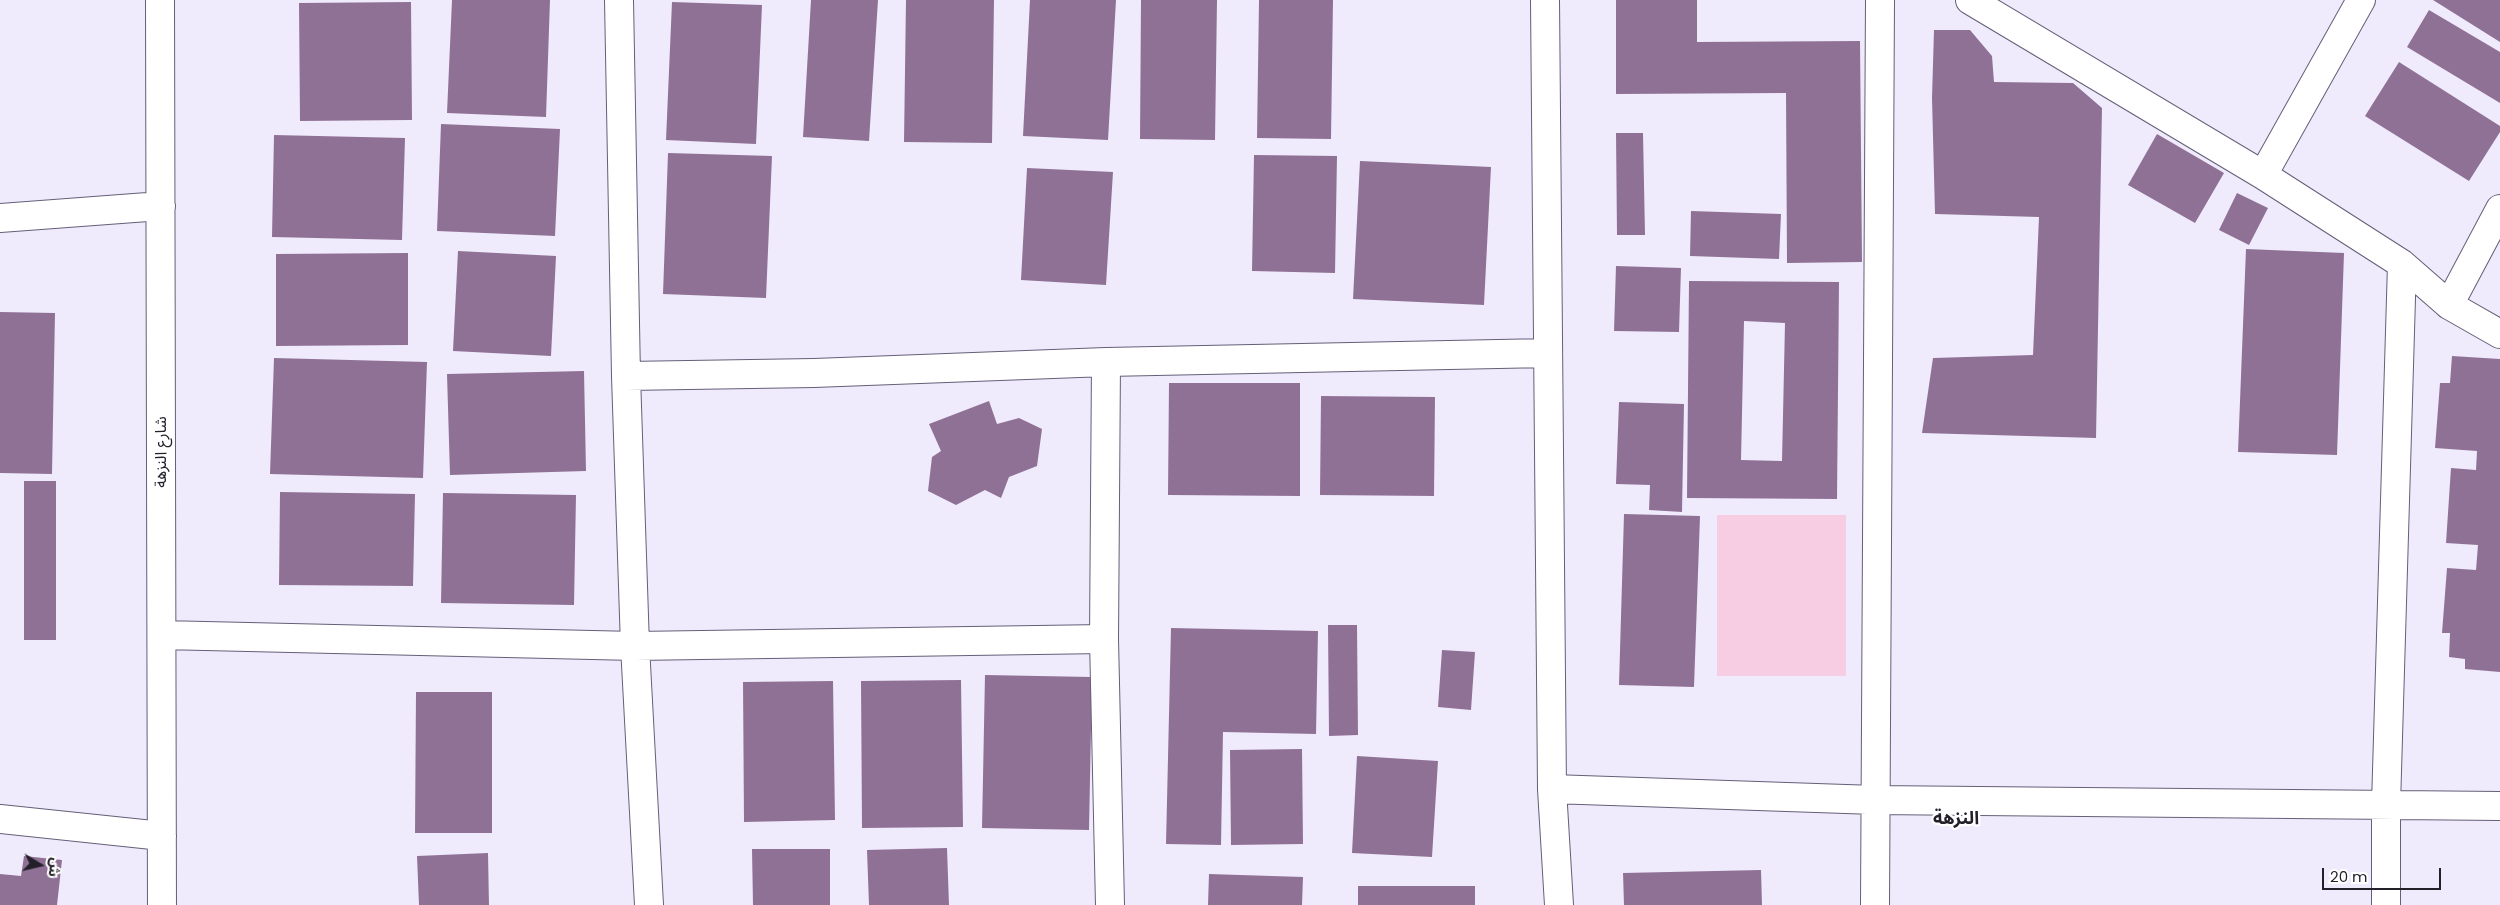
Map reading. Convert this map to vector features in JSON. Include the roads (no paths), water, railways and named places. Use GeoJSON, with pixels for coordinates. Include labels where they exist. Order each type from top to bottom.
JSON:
{"type":"FeatureCollection","features":[{"type":"Feature","properties":{"kind":"street","name":"شارع النزهة"},"geometry":{"type":"LineString","coordinates":[[160,0],[162,905]]}},
{"type":"Feature","properties":{"kind":"street"},"geometry":{"type":"LineString","coordinates":[[619,0],[626,376],[635,646],[650,905]]}},
{"type":"Feature","properties":{"kind":"street"},"geometry":{"type":"LineString","coordinates":[[1545,0],[1552,789],[1559,905]]}},
{"type":"Feature","properties":{"kind":"street"},"geometry":{"type":"LineString","coordinates":[[1875,905],[1880,0]]}},
{"type":"Feature","properties":{"kind":"street"},"geometry":{"type":"LineString","coordinates":[[1970,0],[2263,175],[2402,264],[2449,305],[2500,334]]}},
{"type":"Feature","properties":{"kind":"street"},"geometry":{"type":"LineString","coordinates":[[2263,175],[2361,0]]}},
{"type":"Feature","properties":{"kind":"street"},"geometry":{"type":"LineString","coordinates":[[0,218],[161,206]]}},
{"type":"Feature","properties":{"kind":"street"},"geometry":{"type":"LineString","coordinates":[[2449,305],[2500,209]]}},
{"type":"Feature","properties":{"kind":"street"},"geometry":{"type":"LineString","coordinates":[[2386,905],[2386,805],[2402,264]]}},
{"type":"Feature","properties":{"kind":"street"},"geometry":{"type":"LineString","coordinates":[[626,376],[814,373],[1106,362],[1547,353]]}},
{"type":"Feature","properties":{"kind":"street"},"geometry":{"type":"LineString","coordinates":[[1106,362],[1104,639],[1110,905]]}},
{"type":"Feature","properties":{"kind":"street"},"geometry":{"type":"LineString","coordinates":[[162,635],[635,646],[1104,639]]}},
{"type":"Feature","properties":{"kind":"street"},"geometry":{"type":"LineString","coordinates":[[1552,789],[1875,800],[2500,806]]}},
{"type":"Feature","properties":{"kind":"street"},"geometry":{"type":"LineString","coordinates":[[0,819],[162,836]]}},
{"type":"Feature","properties":{"kind":"district","name":"النزهة"},"geometry":{"type":"Point","coordinates":[1956,819]}}]}
